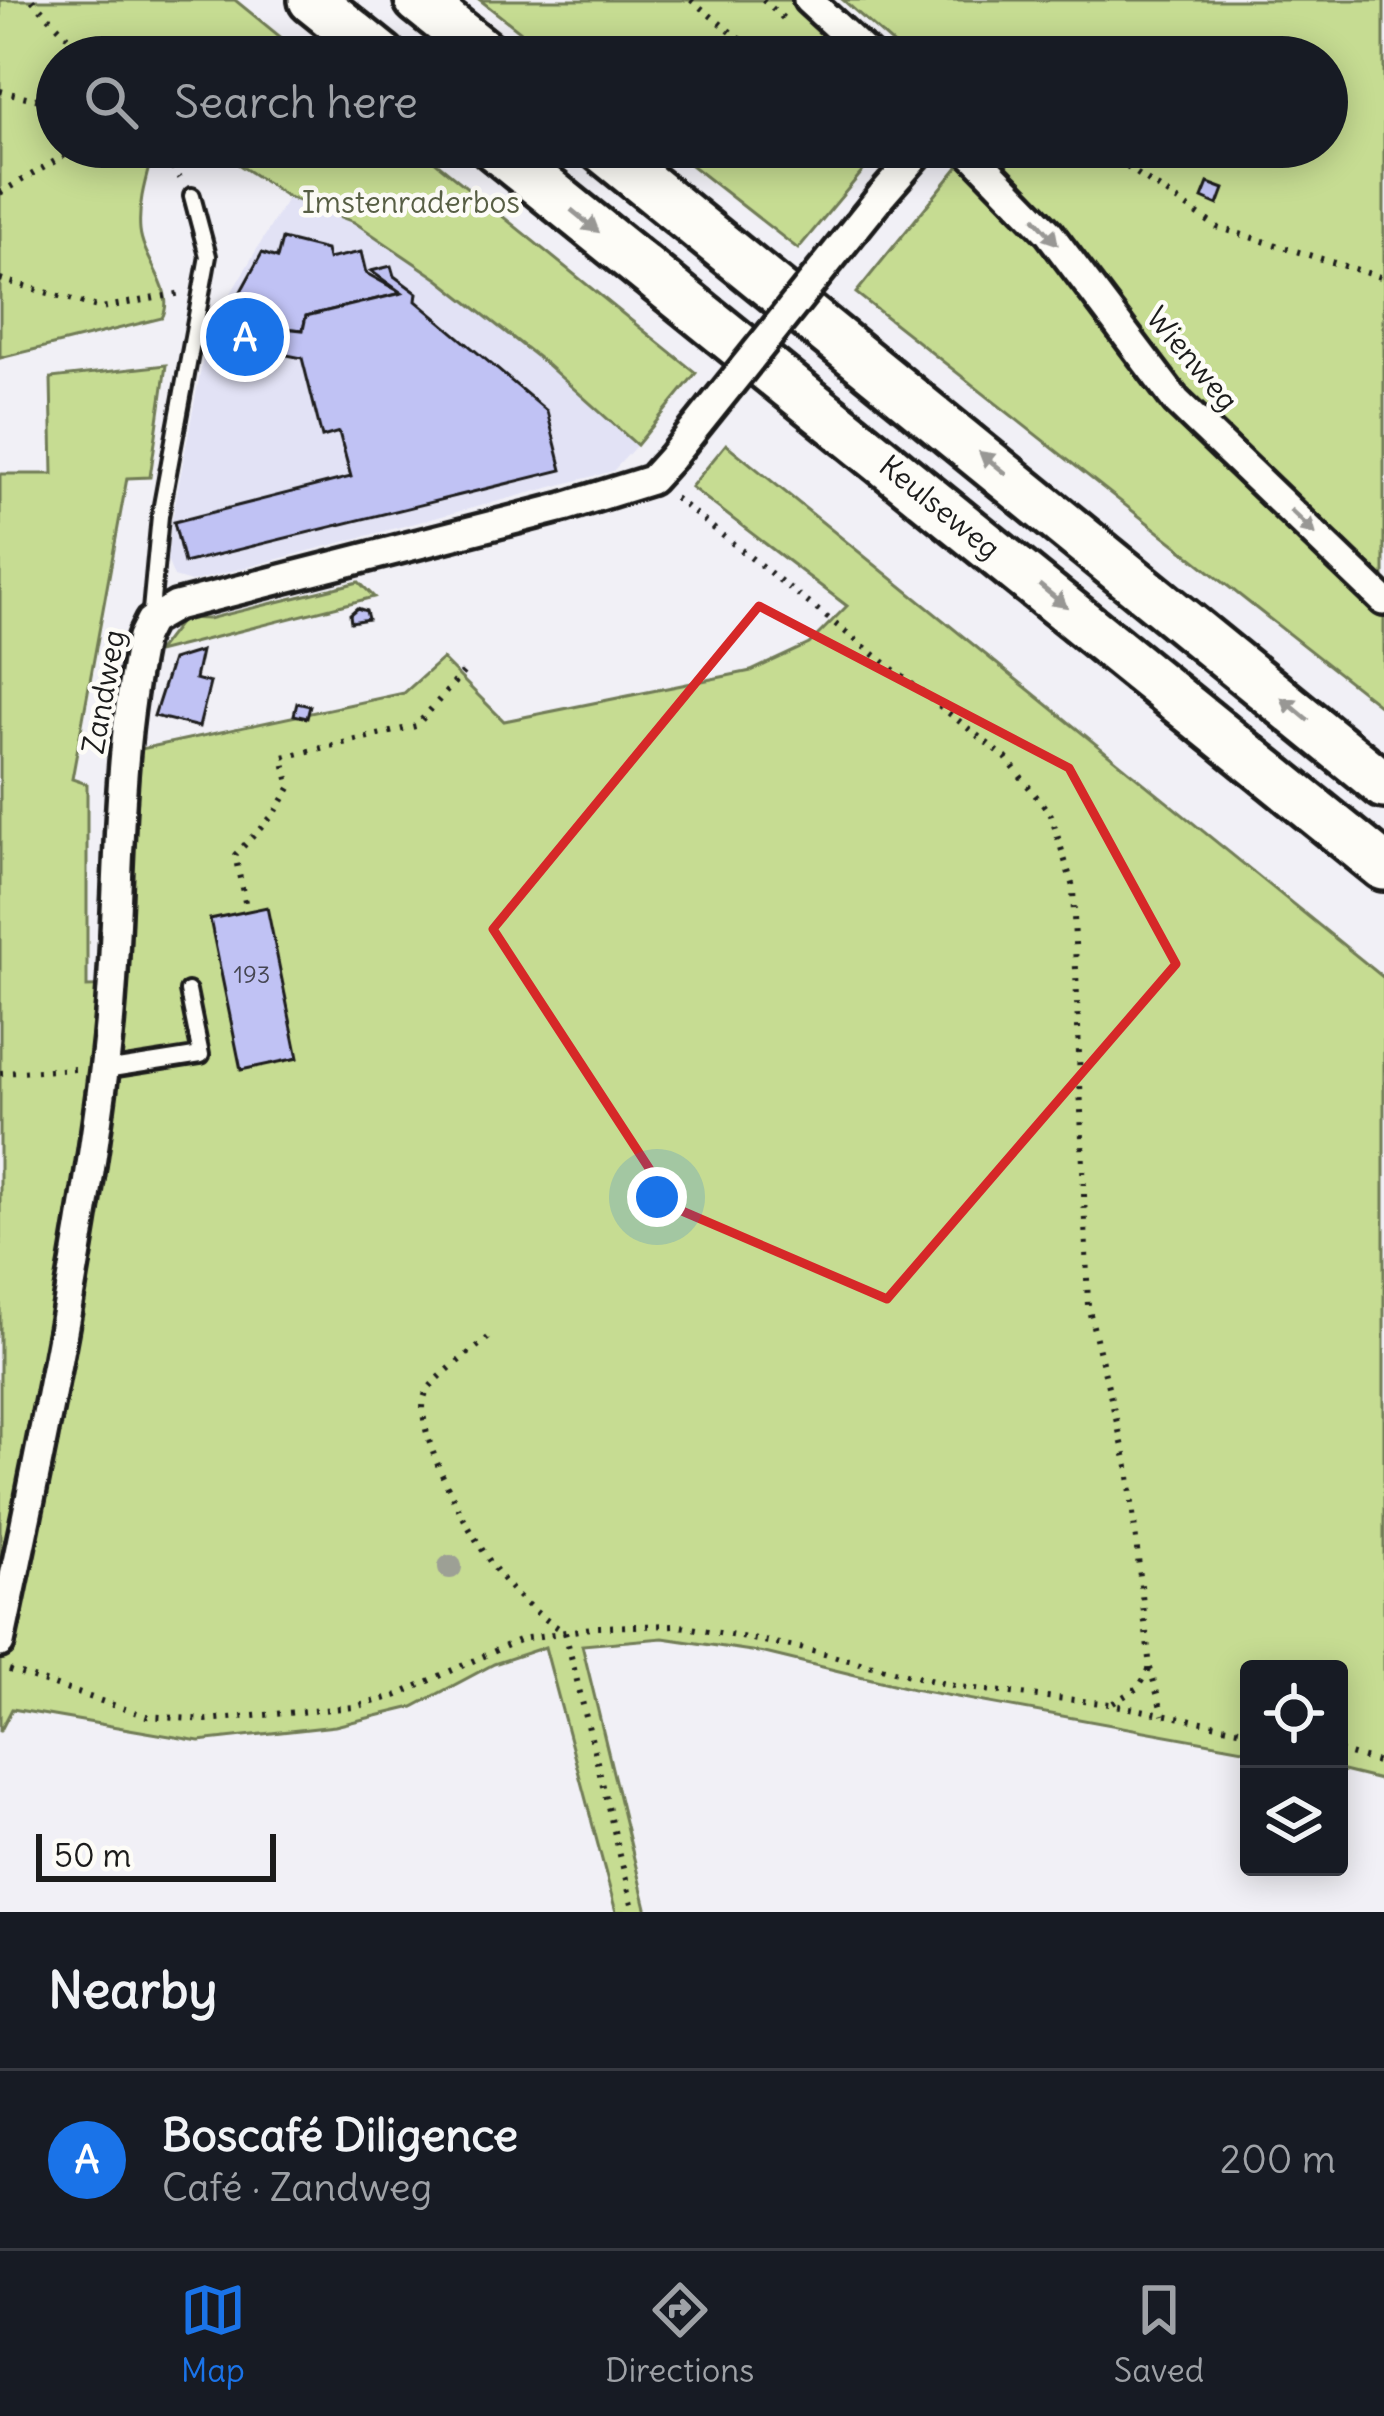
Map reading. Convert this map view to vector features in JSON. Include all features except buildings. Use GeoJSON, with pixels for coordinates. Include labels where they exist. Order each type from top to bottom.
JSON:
{"type":"FeatureCollection","features":[{"type":"Feature","properties":{"kind":"highway"},"geometry":{"type":"LineString","coordinates":[[312,0],[357,36]]}},
{"type":"Feature","properties":{"kind":"highway"},"geometry":{"type":"LineString","coordinates":[[418,0],[463,36]]}},
{"type":"Feature","properties":{"kind":"highway","name":"Keulseweg"},"geometry":{"type":"LineString","coordinates":[[520,168],[1384,867]]}},
{"type":"Feature","properties":{"kind":"highway"},"geometry":{"type":"LineString","coordinates":[[626,168],[1063,519],[1384,785]]}},
{"type":"Feature","properties":{"kind":"street"},"geometry":{"type":"LineString","coordinates":[[808,0],[847,36]]}},
{"type":"Feature","properties":{"kind":"street"},"geometry":{"type":"LineString","coordinates":[[651,480],[906,168]]}},
{"type":"Feature","properties":{"kind":"street","name":"Wienweg"},"geometry":{"type":"LineString","coordinates":[[986,168],[1049,233],[1176,401],[1384,601]]}},
{"type":"Feature","properties":{"kind":"street","name":"Zandweg"},"geometry":{"type":"LineString","coordinates":[[0,1643],[48,1414],[105,1070],[132,693],[142,637],[151,621],[176,606],[564,507],[651,480]]}},
{"type":"Feature","properties":{"kind":"lane"},"geometry":{"type":"LineString","coordinates":[[151,621],[157,535],[208,256],[192,196]]}},
{"type":"Feature","properties":{"kind":"lane"},"geometry":{"type":"LineString","coordinates":[[105,1070],[201,1055],[188,991]]}},
{"type":"Feature","properties":{"kind":"path"},"geometry":{"type":"LineString","coordinates":[[32,0],[67,36]]}},
{"type":"Feature","properties":{"kind":"path"},"geometry":{"type":"LineString","coordinates":[[691,0],[736,36]]}},
{"type":"Feature","properties":{"kind":"path"},"geometry":{"type":"LineString","coordinates":[[0,91],[36,99]]}},
{"type":"Feature","properties":{"kind":"path"},"geometry":{"type":"LineString","coordinates":[[0,193],[43,168]]}},
{"type":"Feature","properties":{"kind":"path"},"geometry":{"type":"LineString","coordinates":[[173,168],[192,196]]}},
{"type":"Feature","properties":{"kind":"path"},"geometry":{"type":"LineString","coordinates":[[1128,168],[1217,227],[1384,278]]}},
{"type":"Feature","properties":{"kind":"path"},"geometry":{"type":"LineString","coordinates":[[0,279],[101,308],[203,288]]}},
{"type":"Feature","properties":{"kind":"path"},"geometry":{"type":"LineString","coordinates":[[651,480],[1006,758],[1051,814],[1073,887],[1088,1306],[1128,1467],[1150,1668],[1163,1715]]}},
{"type":"Feature","properties":{"kind":"path"},"geometry":{"type":"LineString","coordinates":[[245,902],[235,855],[290,788],[283,757],[416,726],[468,667]]}},
{"type":"Feature","properties":{"kind":"path"},"geometry":{"type":"LineString","coordinates":[[0,1073],[105,1070]]}},
{"type":"Feature","properties":{"kind":"path"},"geometry":{"type":"LineString","coordinates":[[488,1337],[426,1391],[422,1410],[443,1478],[482,1550],[537,1616],[565,1632],[634,1912]]}},
{"type":"Feature","properties":{"kind":"path"},"geometry":{"type":"LineString","coordinates":[[0,1667],[146,1716],[207,1720],[355,1707],[398,1696],[521,1639],[675,1625],[796,1647],[958,1688],[1110,1704],[1240,1729]]}},
{"type":"Feature","properties":{"kind":"path"},"geometry":{"type":"LineString","coordinates":[[1110,1704],[1139,1687],[1150,1668]]}},
{"type":"Feature","properties":{"kind":"path"},"geometry":{"type":"LineString","coordinates":[[1348,1754],[1384,1764]]}},
{"type":"Feature","properties":{"kind":"highlighted area"},"geometry":{"type":"Polygon","coordinates":[[[759,606],[1069,768],[1176,964],[887,1299],[675,1208],[493,929],[759,606]]]}},
{"type":"Feature","properties":{"kind":"shaded area"},"geometry":{"type":"Polygon","coordinates":[[[288,197],[354,222],[438,279],[545,363],[637,445],[613,471],[191,582],[174,577],[167,560],[171,524],[208,332],[288,197]]]}},
{"type":"Feature","properties":{"kind":"green space"},"geometry":{"type":"Polygon","coordinates":[[[0,0],[235,0],[279,36],[36,36],[36,168],[149,168],[140,230],[162,286],[165,308],[162,318],[0,358],[0,0]]]}},
{"type":"Feature","properties":{"kind":"green space"},"geometry":{"type":"Polygon","coordinates":[[[480,0],[793,0],[833,36],[526,36],[480,0]]]}},
{"type":"Feature","properties":{"kind":"green space"},"geometry":{"type":"Polygon","coordinates":[[[843,0],[1384,0],[1384,709],[856,293],[957,168],[1348,168],[1348,36],[884,36],[843,0]]]}},
{"type":"Feature","properties":{"kind":"green space","name":"Imstenraderbos"},"geometry":{"type":"Polygon","coordinates":[[[244,168],[443,168],[696,373],[637,445],[545,363],[438,279],[354,222],[288,197],[244,168]]]}},
{"type":"Feature","properties":{"kind":"green space"},"geometry":{"type":"Polygon","coordinates":[[[695,168],[866,168],[798,249],[695,168]]]}},
{"type":"Feature","properties":{"kind":"green space"},"geometry":{"type":"Polygon","coordinates":[[[166,365],[150,477],[127,478],[72,779],[87,784],[87,987],[122,986],[141,749],[404,693],[442,659],[504,721],[751,671],[809,644],[847,606],[691,487],[726,444],[1384,978],[1384,1781],[1348,1772],[1348,1660],[1240,1660],[1240,1748],[913,1689],[765,1653],[663,1638],[582,1645],[647,1912],[616,1912],[545,1647],[494,1664],[413,1707],[335,1726],[199,1741],[12,1709],[0,1732],[0,474],[53,474],[51,378],[166,365]]]}},
{"type":"Feature","properties":{"kind":"green space"},"geometry":{"type":"Polygon","coordinates":[[[359,582],[374,597],[157,652],[183,618],[208,619],[359,582]]]}},
{"type":"Feature","properties":{"kind":"place","name":"Boscafé Diligence"},"geometry":{"type":"Point","coordinates":[245,337]}}]}
